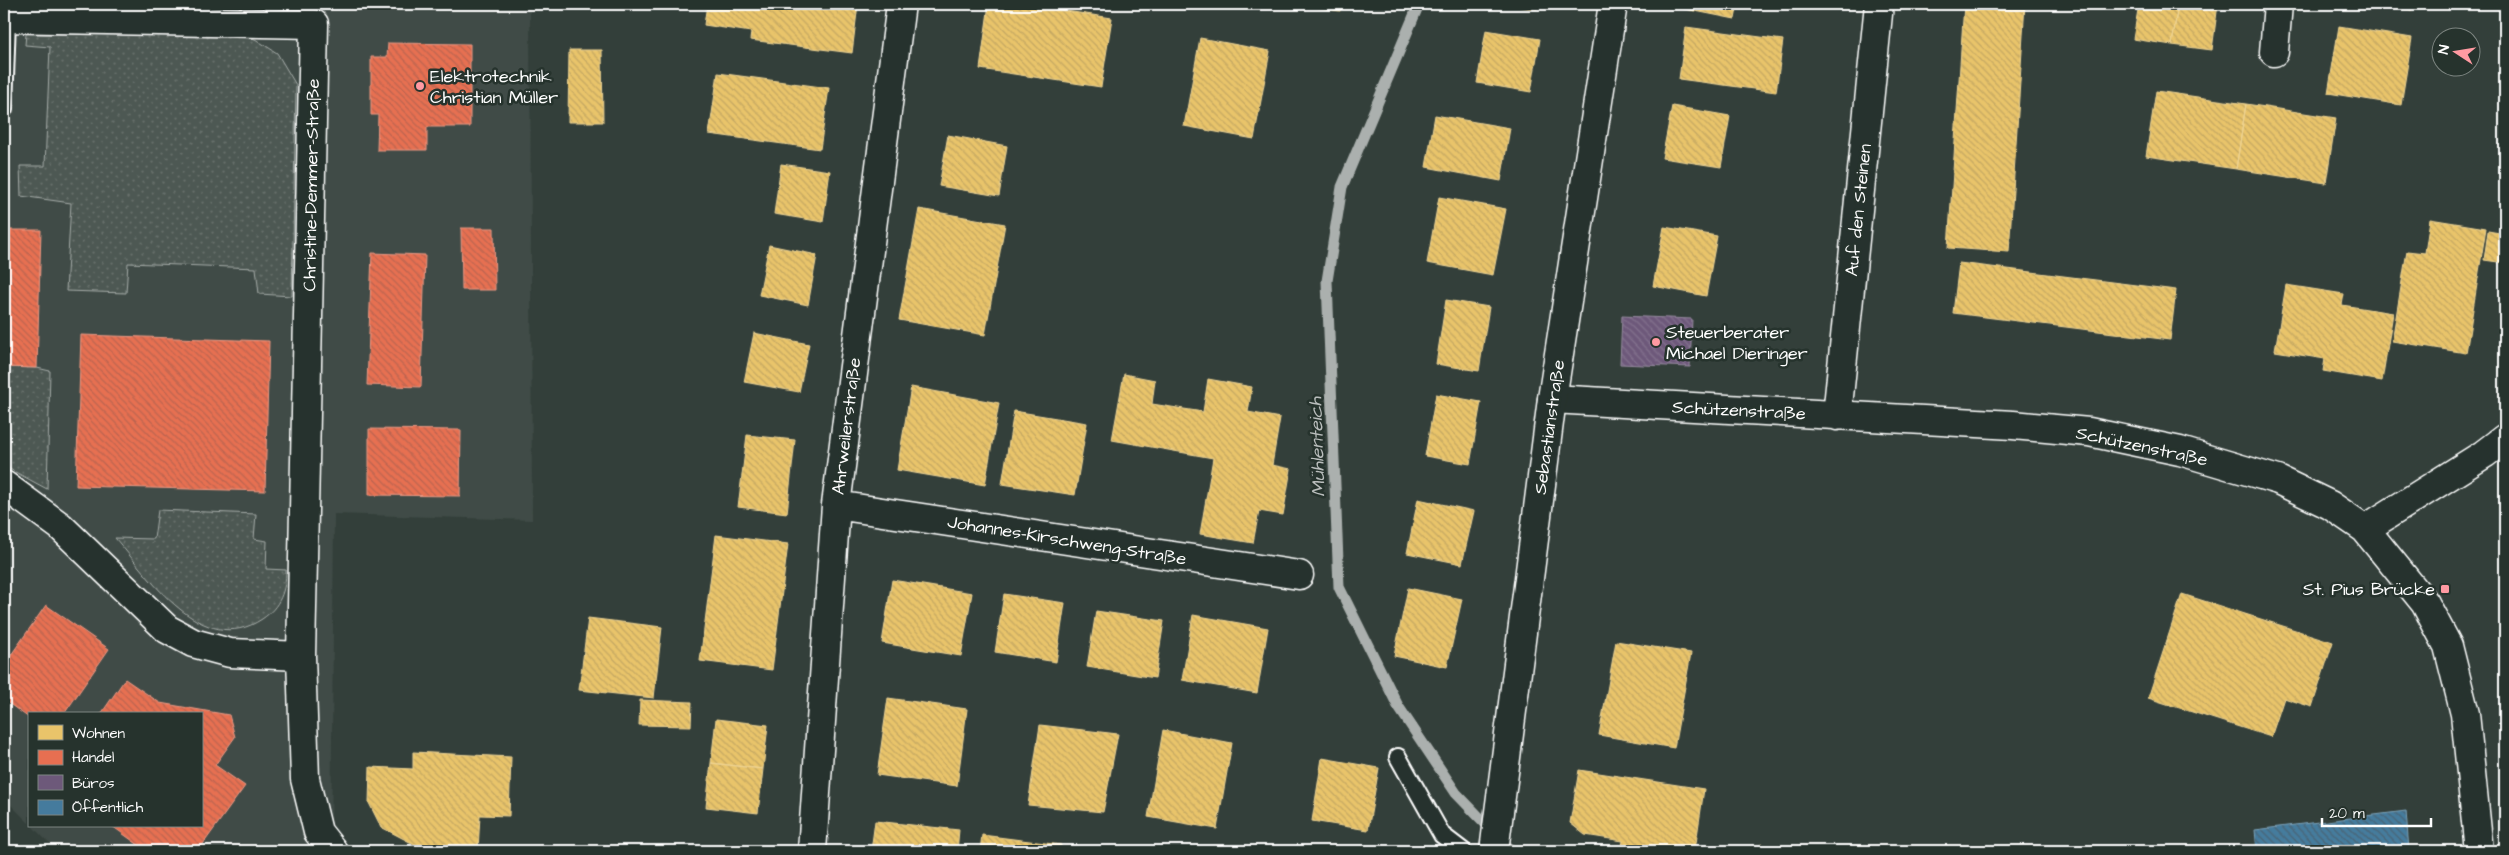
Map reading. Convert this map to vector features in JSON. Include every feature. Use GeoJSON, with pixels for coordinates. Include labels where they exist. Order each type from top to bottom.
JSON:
{"type":"FeatureCollection","features":[{"type":"Feature","properties":{"kind":"street","name":"Ahrweilerstraße"},"geometry":{"type":"LineString","coordinates":[[812,851],[836,505],[901,4]]}},
{"type":"Feature","properties":{"kind":"street","name":"Sebastianstraße"},"geometry":{"type":"LineString","coordinates":[[1494,851],[1552,400],[1613,4]]}},
{"type":"Feature","properties":{"kind":"street","name":"Auf den Steinen"},"geometry":{"type":"LineString","coordinates":[[1837,416],[1879,4]]}},
{"type":"Feature","properties":{"kind":"street"},"geometry":{"type":"LineString","coordinates":[[2274,52],[2278,4]]}},
{"type":"Feature","properties":{"kind":"street","name":"Christine-Demmer-Straße"},"geometry":{"type":"LineString","coordinates":[[5,18],[314,24],[301,656],[305,779],[318,832],[333,851]]}},
{"type":"Feature","properties":{"kind":"street","name":"Schützenstraße"},"geometry":{"type":"LineString","coordinates":[[1552,400],[2013,425],[2089,432],[2180,451],[2278,480],[2330,505],[2365,529],[2425,603],[2448,646],[2465,714],[2480,851]]}},
{"type":"Feature","properties":{"kind":"street"},"geometry":{"type":"LineString","coordinates":[[2365,529],[2484,454],[2505,438]]}},
{"type":"Feature","properties":{"kind":"street"},"geometry":{"type":"LineString","coordinates":[[4,485],[60,526],[167,629],[193,643],[230,653],[301,656]]}},
{"type":"Feature","properties":{"kind":"street","name":"Johannes-Kirschweng-Straße"},"geometry":{"type":"LineString","coordinates":[[836,505],[1298,576]]}},
{"type":"Feature","properties":{"kind":"lane"},"geometry":{"type":"LineString","coordinates":[[4,109],[5,18]]}},
{"type":"Feature","properties":{"kind":"lane"},"geometry":{"type":"LineString","coordinates":[[1398,757],[1442,836],[1463,851]]}},
{"type":"Feature","properties":{"kind":"shaded area"},"geometry":{"type":"Polygon","coordinates":[[[4,4],[530,4],[532,520],[334,514],[331,851],[57,851],[34,828],[202,828],[202,712],[28,712],[28,822],[4,798],[4,4]]]}},
{"type":"Feature","properties":{"kind":"shaded area"},"geometry":{"type":"Polygon","coordinates":[[[26,34],[236,35],[255,39],[277,53],[296,85],[292,296],[259,294],[256,268],[128,263],[126,293],[66,291],[71,203],[21,196],[20,166],[45,166],[50,47],[25,45],[26,34]]]}},
{"type":"Feature","properties":{"kind":"shaded area"},"geometry":{"type":"Polygon","coordinates":[[[4,367],[37,368],[50,371],[47,489],[4,466],[4,367]]]}},
{"type":"Feature","properties":{"kind":"shaded area"},"geometry":{"type":"Polygon","coordinates":[[[158,510],[256,514],[254,539],[267,541],[266,569],[286,570],[285,584],[278,603],[262,619],[240,629],[218,629],[198,621],[179,608],[144,573],[115,538],[154,539],[158,510]]]}},
{"type":"Feature","properties":{"kind":"building: Wohnen"},"geometry":{"type":"Polygon","coordinates":[[[707,4],[858,4],[852,53],[750,40],[751,32],[704,25],[707,4]]]}},
{"type":"Feature","properties":{"kind":"building: Wohnen"},"geometry":{"type":"Polygon","coordinates":[[[989,4],[1020,4],[1112,18],[1101,87],[980,69],[989,4]]]}},
{"type":"Feature","properties":{"kind":"building: Wohnen"},"geometry":{"type":"Polygon","coordinates":[[[1293,4],[1341,4],[1340,11],[1293,4]]]}},
{"type":"Feature","properties":{"kind":"building: Wohnen"},"geometry":{"type":"Polygon","coordinates":[[[1500,4],[1537,4],[1537,9],[1500,4]]]}},
{"type":"Feature","properties":{"kind":"building: Wohnen"},"geometry":{"type":"Polygon","coordinates":[[[1681,4],[1738,4],[1735,19],[1680,8],[1681,4]]]}},
{"type":"Feature","properties":{"kind":"building: Wohnen"},"geometry":{"type":"Polygon","coordinates":[[[1964,4],[2025,4],[2009,252],[1948,248],[1964,4]]]}},
{"type":"Feature","properties":{"kind":"building: Wohnen"},"geometry":{"type":"Polygon","coordinates":[[[2139,4],[2178,4],[2172,45],[2133,39],[2139,4]]]}},
{"type":"Feature","properties":{"kind":"building: Wohnen"},"geometry":{"type":"Polygon","coordinates":[[[2178,4],[2218,4],[2212,50],[2172,45],[2178,4]]]}},
{"type":"Feature","properties":{"kind":"building: Wohnen"},"geometry":{"type":"Polygon","coordinates":[[[2367,4],[2413,4],[2412,10],[2367,4]]]}},
{"type":"Feature","properties":{"kind":"building: Wohnen"},"geometry":{"type":"Polygon","coordinates":[[[2505,9],[2505,34],[2502,33],[2505,9]]]}},
{"type":"Feature","properties":{"kind":"building: Wohnen"},"geometry":{"type":"Polygon","coordinates":[[[2339,26],[2412,38],[2401,105],[2328,93],[2339,26]]]}},
{"type":"Feature","properties":{"kind":"building: Wohnen"},"geometry":{"type":"Polygon","coordinates":[[[1686,27],[1783,40],[1776,92],[1679,79],[1686,27]]]}},
{"type":"Feature","properties":{"kind":"building: Wohnen"},"geometry":{"type":"Polygon","coordinates":[[[1486,30],[1540,39],[1531,92],[1477,83],[1486,30]]]}},
{"type":"Feature","properties":{"kind":"building: Wohnen"},"geometry":{"type":"Polygon","coordinates":[[[1200,38],[1270,51],[1254,139],[1184,126],[1200,38]]]}},
{"type":"Feature","properties":{"kind":"building: Wohnen"},"geometry":{"type":"Polygon","coordinates":[[[569,50],[602,50],[603,122],[568,122],[569,50]]]}},
{"type":"Feature","properties":{"kind":"building: Wohnen"},"geometry":{"type":"Polygon","coordinates":[[[718,73],[829,88],[820,149],[709,134],[718,73]]]}},
{"type":"Feature","properties":{"kind":"building: Wohnen"},"geometry":{"type":"Polygon","coordinates":[[[2156,91],[2246,104],[2236,169],[2146,156],[2156,91]]]}},
{"type":"Feature","properties":{"kind":"building: Wohnen"},"geometry":{"type":"Polygon","coordinates":[[[2246,104],[2336,118],[2326,183],[2236,169],[2246,104]]]}},
{"type":"Feature","properties":{"kind":"building: Wohnen"},"geometry":{"type":"Polygon","coordinates":[[[1672,106],[1730,116],[1721,167],[1662,158],[1672,106]]]}},
{"type":"Feature","properties":{"kind":"building: Wohnen"},"geometry":{"type":"Polygon","coordinates":[[[1435,115],[1510,128],[1501,181],[1426,167],[1435,115]]]}},
{"type":"Feature","properties":{"kind":"building: Wohnen"},"geometry":{"type":"Polygon","coordinates":[[[948,135],[1007,146],[999,196],[939,186],[948,135]]]}},
{"type":"Feature","properties":{"kind":"building: Wohnen"},"geometry":{"type":"Polygon","coordinates":[[[781,164],[830,171],[823,222],[774,214],[781,164]]]}},
{"type":"Feature","properties":{"kind":"building: Wohnen"},"geometry":{"type":"Polygon","coordinates":[[[1439,197],[1506,209],[1493,275],[1427,263],[1439,197]]]}},
{"type":"Feature","properties":{"kind":"building: Wohnen"},"geometry":{"type":"Polygon","coordinates":[[[919,209],[1005,224],[985,335],[899,320],[919,209]]]}},
{"type":"Feature","properties":{"kind":"building: Wohnen"},"geometry":{"type":"Polygon","coordinates":[[[2430,219],[2486,228],[2466,353],[2392,341],[2407,251],[2425,253],[2430,219]]]}},
{"type":"Feature","properties":{"kind":"building: Wohnen"},"geometry":{"type":"Polygon","coordinates":[[[1664,227],[1717,236],[1706,296],[1653,286],[1664,227]]]}},
{"type":"Feature","properties":{"kind":"building: Wohnen"},"geometry":{"type":"Polygon","coordinates":[[[2488,231],[2505,234],[2505,263],[2484,260],[2488,231]]]}},
{"type":"Feature","properties":{"kind":"building: Wohnen"},"geometry":{"type":"Polygon","coordinates":[[[769,245],[817,255],[808,305],[759,295],[769,245]]]}},
{"type":"Feature","properties":{"kind":"building: Wohnen"},"geometry":{"type":"Polygon","coordinates":[[[1959,263],[2176,290],[2170,340],[1953,313],[1959,263]]]}},
{"type":"Feature","properties":{"kind":"building: Wohnen"},"geometry":{"type":"Polygon","coordinates":[[[2286,285],[2344,294],[2342,305],[2393,313],[2382,381],[2323,371],[2325,359],[2275,351],[2286,285]]]}},
{"type":"Feature","properties":{"kind":"building: Wohnen"},"geometry":{"type":"Polygon","coordinates":[[[1446,300],[1489,307],[1479,371],[1436,364],[1446,300]]]}},
{"type":"Feature","properties":{"kind":"building: Wohnen"},"geometry":{"type":"Polygon","coordinates":[[[754,333],[809,344],[799,392],[744,382],[754,333]]]}},
{"type":"Feature","properties":{"kind":"building: Wohnen"},"geometry":{"type":"Polygon","coordinates":[[[1124,374],[1155,380],[1152,404],[1203,412],[1208,379],[1252,387],[1248,412],[1280,418],[1272,465],[1291,469],[1283,515],[1259,511],[1253,543],[1200,534],[1213,458],[1112,440],[1124,374]]]}},
{"type":"Feature","properties":{"kind":"building: Wohnen"},"geometry":{"type":"Polygon","coordinates":[[[911,387],[999,403],[985,485],[897,470],[911,387]]]}},
{"type":"Feature","properties":{"kind":"building: Wohnen"},"geometry":{"type":"Polygon","coordinates":[[[1436,394],[1481,402],[1470,464],[1425,456],[1436,394]]]}},
{"type":"Feature","properties":{"kind":"building: Wohnen"},"geometry":{"type":"Polygon","coordinates":[[[1014,411],[1087,423],[1075,495],[1002,484],[1014,411]]]}},
{"type":"Feature","properties":{"kind":"building: Wohnen"},"geometry":{"type":"Polygon","coordinates":[[[747,435],[795,440],[787,513],[738,507],[747,435]]]}},
{"type":"Feature","properties":{"kind":"building: Wohnen"},"geometry":{"type":"Polygon","coordinates":[[[1418,499],[1474,511],[1462,564],[1407,553],[1418,499]]]}},
{"type":"Feature","properties":{"kind":"building: Wohnen"},"geometry":{"type":"Polygon","coordinates":[[[716,535],[788,544],[772,670],[700,661],[716,535]]]}},
{"type":"Feature","properties":{"kind":"building: Wohnen"},"geometry":{"type":"Polygon","coordinates":[[[892,580],[972,593],[961,656],[882,643],[892,580]]]}},
{"type":"Feature","properties":{"kind":"building: Wohnen"},"geometry":{"type":"Polygon","coordinates":[[[1408,588],[1462,599],[1447,667],[1394,656],[1408,588]]]}},
{"type":"Feature","properties":{"kind":"building: Wohnen"},"geometry":{"type":"Polygon","coordinates":[[[1004,594],[1065,603],[1056,662],[995,652],[1004,594]]]}},
{"type":"Feature","properties":{"kind":"building: Wohnen"},"geometry":{"type":"Polygon","coordinates":[[[2182,594],[2333,642],[2312,707],[2284,698],[2271,737],[2148,698],[2182,594]]]}},
{"type":"Feature","properties":{"kind":"building: Wohnen"},"geometry":{"type":"Polygon","coordinates":[[[1096,611],[1164,621],[1155,678],[1087,667],[1096,611]]]}},
{"type":"Feature","properties":{"kind":"building: Wohnen"},"geometry":{"type":"Polygon","coordinates":[[[1193,615],[1268,628],[1257,693],[1182,680],[1193,615]]]}},
{"type":"Feature","properties":{"kind":"building: Wohnen"},"geometry":{"type":"Polygon","coordinates":[[[588,618],[662,627],[654,698],[579,690],[588,618]]]}},
{"type":"Feature","properties":{"kind":"building: Wohnen"},"geometry":{"type":"Polygon","coordinates":[[[1616,641],[1691,653],[1674,748],[1599,735],[1616,641]]]}},
{"type":"Feature","properties":{"kind":"building: Wohnen"},"geometry":{"type":"Polygon","coordinates":[[[888,698],[967,709],[957,786],[877,775],[888,698]]]}},
{"type":"Feature","properties":{"kind":"building: Wohnen"},"geometry":{"type":"Polygon","coordinates":[[[640,700],[692,702],[691,726],[639,725],[640,700]]]}},
{"type":"Feature","properties":{"kind":"building: Wohnen"},"geometry":{"type":"Polygon","coordinates":[[[716,719],[768,725],[763,769],[711,763],[716,719]]]}},
{"type":"Feature","properties":{"kind":"building: Wohnen"},"geometry":{"type":"Polygon","coordinates":[[[1040,725],[1118,734],[1103,812],[1028,805],[1040,725]]]}},
{"type":"Feature","properties":{"kind":"building: Wohnen"},"geometry":{"type":"Polygon","coordinates":[[[1163,730],[1232,743],[1217,829],[1148,817],[1163,730]]]}},
{"type":"Feature","properties":{"kind":"building: Wohnen"},"geometry":{"type":"Polygon","coordinates":[[[413,752],[511,757],[509,816],[480,815],[478,851],[427,851],[381,827],[369,803],[370,767],[413,769],[413,752]]]}},
{"type":"Feature","properties":{"kind":"building: Wohnen"},"geometry":{"type":"Polygon","coordinates":[[[1322,758],[1379,768],[1368,830],[1312,821],[1322,758]]]}},
{"type":"Feature","properties":{"kind":"building: Wohnen"},"geometry":{"type":"Polygon","coordinates":[[[711,763],[763,769],[758,813],[706,807],[711,763]]]}},
{"type":"Feature","properties":{"kind":"building: Wohnen"},"geometry":{"type":"Polygon","coordinates":[[[1579,770],[1704,789],[1695,850],[1621,851],[1623,841],[1585,835],[1570,823],[1579,770]]]}},
{"type":"Feature","properties":{"kind":"building: Wohnen"},"geometry":{"type":"Polygon","coordinates":[[[875,821],[959,830],[957,851],[871,851],[875,821]]]}},
{"type":"Feature","properties":{"kind":"building: Wohnen"},"geometry":{"type":"Polygon","coordinates":[[[982,835],[1061,845],[1061,851],[980,851],[982,835]]]}},
{"type":"Feature","properties":{"kind":"building: Wohnen"},"geometry":{"type":"Polygon","coordinates":[[[1761,844],[1802,850],[1760,851],[1761,844]]]}},
{"type":"Feature","properties":{"kind":"building: Handel","name":"Elektrotechnik Christian Müller"},"geometry":{"type":"Polygon","coordinates":[[[388,43],[470,44],[470,127],[427,127],[427,150],[377,150],[378,115],[371,115],[371,57],[387,57],[388,43]]]}},
{"type":"Feature","properties":{"kind":"building: Handel"},"geometry":{"type":"Polygon","coordinates":[[[461,228],[494,228],[495,290],[462,290],[461,228]]]}},
{"type":"Feature","properties":{"kind":"building: Handel"},"geometry":{"type":"Polygon","coordinates":[[[4,230],[41,230],[37,368],[4,367],[4,230]]]}},
{"type":"Feature","properties":{"kind":"building: Handel"},"geometry":{"type":"Polygon","coordinates":[[[372,253],[425,255],[421,387],[367,385],[372,253]]]}},
{"type":"Feature","properties":{"kind":"building: Handel"},"geometry":{"type":"Polygon","coordinates":[[[81,335],[269,341],[265,491],[76,486],[81,335]]]}},
{"type":"Feature","properties":{"kind":"building: Handel"},"geometry":{"type":"Polygon","coordinates":[[[369,429],[461,430],[460,496],[369,495],[369,429]]]}},
{"type":"Feature","properties":{"kind":"building: Handel"},"geometry":{"type":"Polygon","coordinates":[[[46,605],[109,649],[65,712],[28,712],[28,717],[4,700],[4,665],[46,605]]]}},
{"type":"Feature","properties":{"kind":"building: Handel"},"geometry":{"type":"Polygon","coordinates":[[[125,679],[160,703],[229,715],[235,737],[215,765],[245,786],[198,851],[147,851],[115,828],[202,828],[202,712],[102,712],[125,679]]]}},
{"type":"Feature","properties":{"kind":"building: Büros","name":"Steuerberater Michael Dieringer"},"geometry":{"type":"Polygon","coordinates":[[[1622,316],[1692,319],[1690,367],[1620,364],[1622,316]]]}},
{"type":"Feature","properties":{"kind":"building: Öffentlich"},"geometry":{"type":"Polygon","coordinates":[[[2406,811],[2409,851],[2257,851],[2255,830],[2406,811]]]}},
{"type":"Feature","properties":{"kind":"waterway","name":"Mühlenteich"},"geometry":{"type":"LineString","coordinates":[[1419,4],[1342,187],[1327,281],[1339,587],[1398,706],[1456,793],[1512,851]]}},
{"type":"Feature","properties":{"kind":"place","name":"Elektrotechnik Christian Müller"},"geometry":{"type":"Point","coordinates":[420,86]}},
{"type":"Feature","properties":{"kind":"place","name":"Steuerberater Michael Dieringer"},"geometry":{"type":"Point","coordinates":[1656,342]}},
{"type":"Feature","properties":{"kind":"place","name":"St. Pius Brücke"},"geometry":{"type":"Point","coordinates":[2445,589]}}]}
